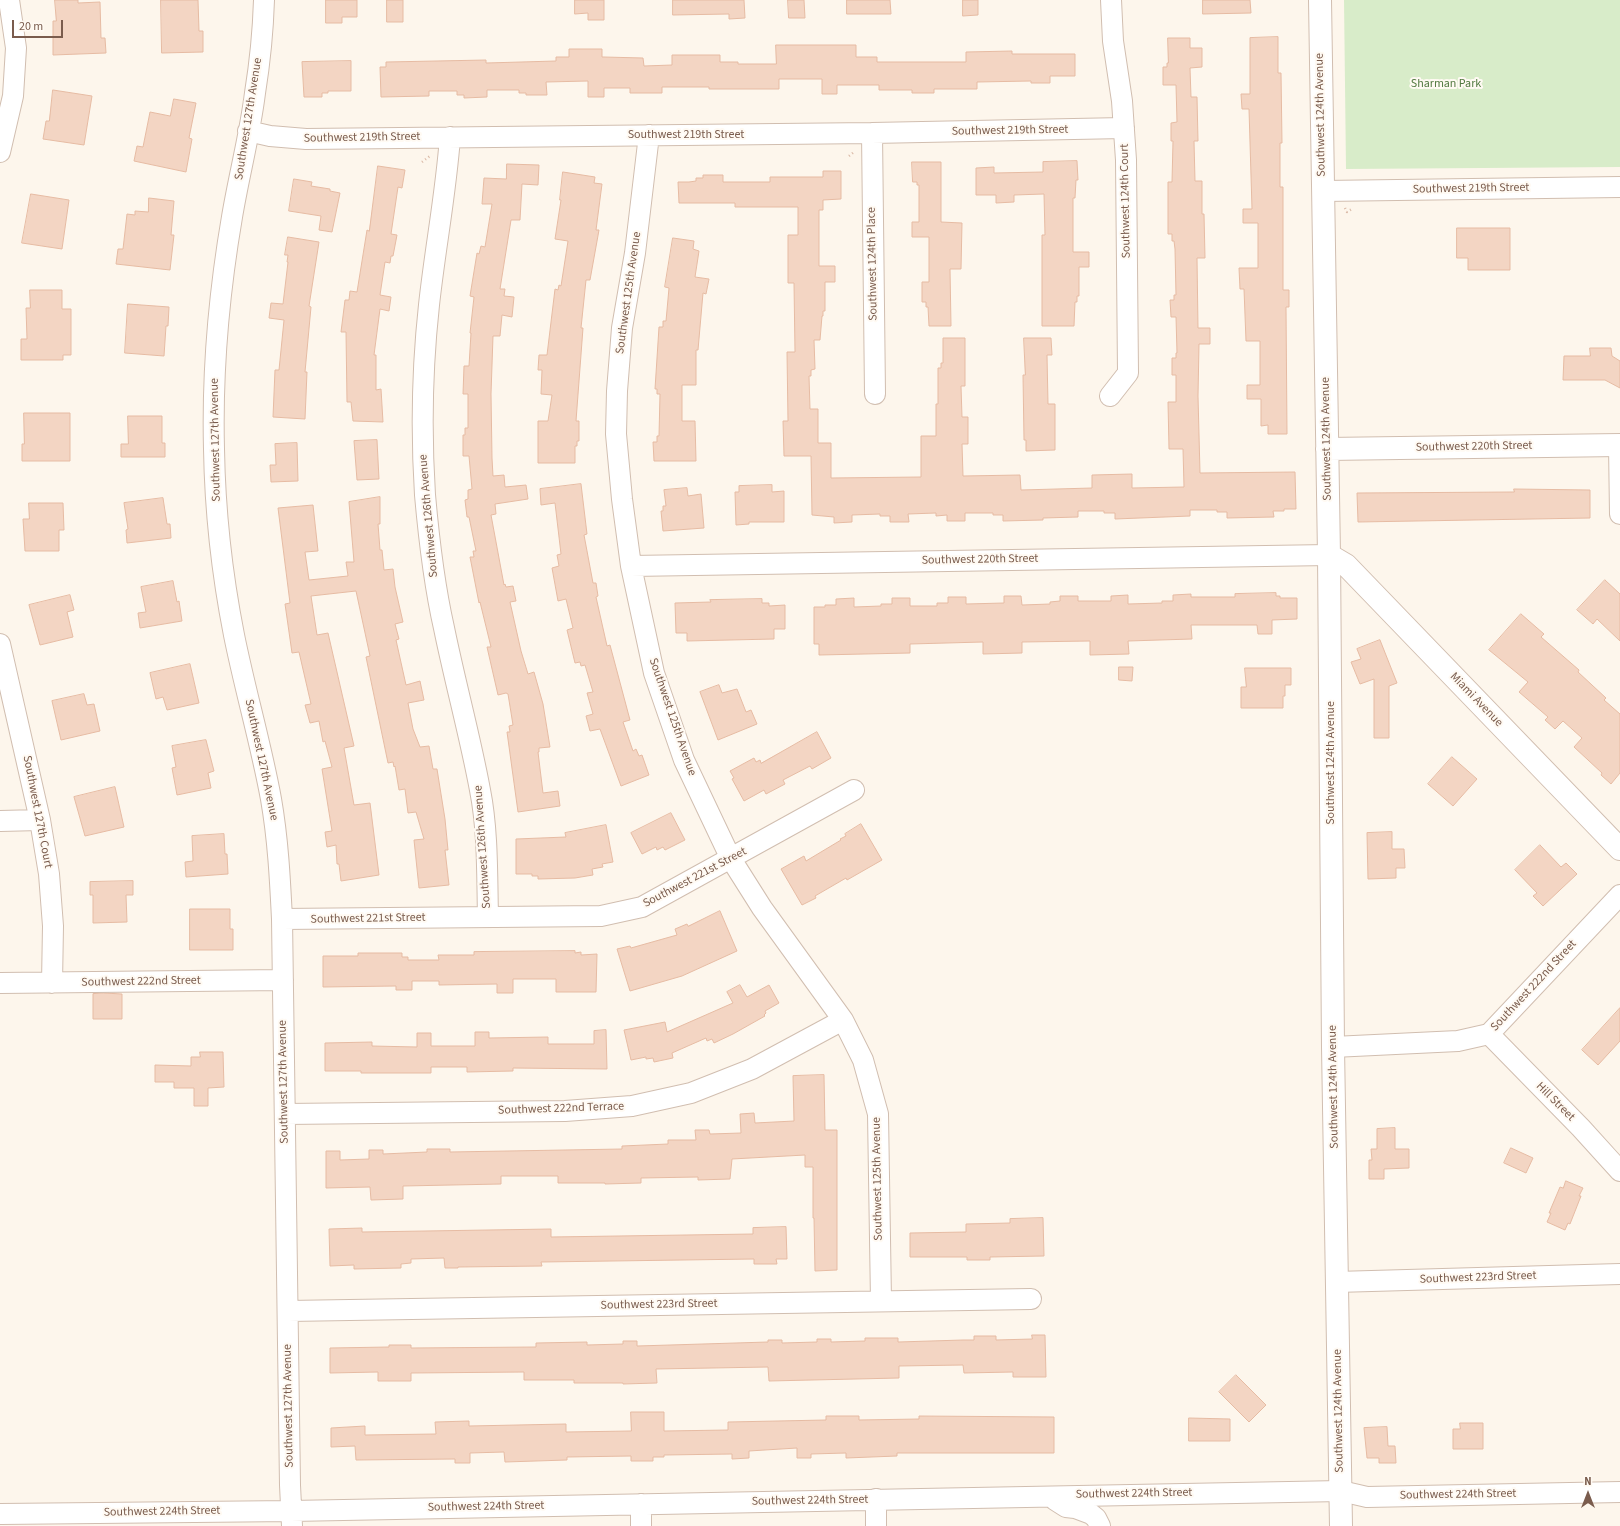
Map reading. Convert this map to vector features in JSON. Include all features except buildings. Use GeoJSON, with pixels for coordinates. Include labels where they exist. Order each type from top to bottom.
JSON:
{"type":"FeatureCollection","features":[{"type":"Feature","properties":{"kind":"street"},"geometry":{"type":"LineString","coordinates":[[0,152],[13,96],[8,48],[9,0]]}},
{"type":"Feature","properties":{"kind":"street","name":"Southwest 127th Avenue"},"geometry":{"type":"LineString","coordinates":[[264,0],[255,95],[232,215],[219,311],[214,406],[215,484],[222,553],[234,632],[272,807],[280,868],[292,1518]]}},
{"type":"Feature","properties":{"kind":"street","name":"Southwest 124th Court"},"geometry":{"type":"LineString","coordinates":[[1110,396],[1128,373],[1126,160],[1124,128],[1113,41],[1111,0]]}},
{"type":"Feature","properties":{"kind":"street","name":"Southwest 124th Avenue"},"geometry":{"type":"LineString","coordinates":[[1320,0],[1322,191],[1330,555],[1333,1047],[1341,1526]]}},
{"type":"Feature","properties":{"kind":"street","name":"Southwest 219th Street"},"geometry":{"type":"LineString","coordinates":[[248,131],[270,136],[306,139],[872,133],[1124,128]]}},
{"type":"Feature","properties":{"kind":"street","name":"Southwest 124th Place"},"geometry":{"type":"LineString","coordinates":[[872,133],[875,394]]}},
{"type":"Feature","properties":{"kind":"street","name":"Southwest 125th Avenue"},"geometry":{"type":"LineString","coordinates":[[649,135],[636,252],[622,328],[617,391],[616,434],[622,499],[631,566],[654,674],[684,760],[730,859],[762,908],[843,1020],[863,1060],[878,1114],[881,1302]]}},
{"type":"Feature","properties":{"kind":"street","name":"Southwest 126th Avenue"},"geometry":{"type":"LineString","coordinates":[[450,137],[424,356],[422,420],[424,464],[430,553],[444,628],[481,792],[486,856],[488,916]]}},
{"type":"Feature","properties":{"kind":"street","name":"Southwest 219th Street"},"geometry":{"type":"LineString","coordinates":[[1322,191],[1620,187]]}},
{"type":"Feature","properties":{"kind":"street"},"geometry":{"type":"LineString","coordinates":[[1619,445],[1620,514]]}},
{"type":"Feature","properties":{"kind":"street","name":"Southwest 220th Street"},"geometry":{"type":"LineString","coordinates":[[1327,449],[1619,445]]}},
{"type":"Feature","properties":{"kind":"street","name":"Southwest 220th Street"},"geometry":{"type":"LineString","coordinates":[[631,566],[1330,555]]}},
{"type":"Feature","properties":{"kind":"street","name":"Miami Avenue"},"geometry":{"type":"LineString","coordinates":[[1330,555],[1346,565],[1620,849]]}},
{"type":"Feature","properties":{"kind":"street","name":"Southwest 127th Court"},"geometry":{"type":"LineString","coordinates":[[0,644],[40,820],[49,874],[53,926],[52,982]]}},
{"type":"Feature","properties":{"kind":"street","name":"Southwest 221st Street"},"geometry":{"type":"LineString","coordinates":[[282,919],[600,916],[642,908],[854,790]]}},
{"type":"Feature","properties":{"kind":"street"},"geometry":{"type":"LineString","coordinates":[[0,821],[40,820]]}},
{"type":"Feature","properties":{"kind":"street","name":"Southwest 222nd Street"},"geometry":{"type":"LineString","coordinates":[[1333,1047],[1458,1042],[1489,1034],[1620,895]]}},
{"type":"Feature","properties":{"kind":"street","name":"Southwest 222nd Street"},"geometry":{"type":"LineString","coordinates":[[0,983],[283,980]]}},
{"type":"Feature","properties":{"kind":"street","name":"Southwest 222nd Terrace"},"geometry":{"type":"LineString","coordinates":[[285,1114],[564,1111],[632,1106],[691,1093],[752,1069],[843,1020]]}},
{"type":"Feature","properties":{"kind":"street","name":"Hill Street"},"geometry":{"type":"LineString","coordinates":[[1489,1034],[1581,1128],[1620,1171]]}},
{"type":"Feature","properties":{"kind":"street","name":"Southwest 223rd Street"},"geometry":{"type":"LineString","coordinates":[[1336,1282],[1620,1274]]}},
{"type":"Feature","properties":{"kind":"street","name":"Southwest 223rd Street"},"geometry":{"type":"LineString","coordinates":[[288,1311],[1031,1299]]}},
{"type":"Feature","properties":{"kind":"street","name":"Southwest 224th Street"},"geometry":{"type":"LineString","coordinates":[[0,1514],[292,1518],[641,1504],[876,1499],[1341,1491],[1367,1497],[1620,1492]]}},
{"type":"Feature","properties":{"kind":"street"},"geometry":{"type":"LineString","coordinates":[[1048,1496],[1066,1507],[1075,1508],[1091,1514],[1096,1518],[1100,1526]]}},
{"type":"Feature","properties":{"kind":"street"},"geometry":{"type":"LineString","coordinates":[[876,1499],[876,1526]]}},
{"type":"Feature","properties":{"kind":"street"},"geometry":{"type":"LineString","coordinates":[[641,1504],[641,1526]]}},
{"type":"Feature","properties":{"kind":"path"},"geometry":{"type":"LineString","coordinates":[[422,162],[430,156]]}},
{"type":"Feature","properties":{"kind":"green space","name":"Sharman Park"},"geometry":{"type":"Polygon","coordinates":[[[1344,0],[1620,0],[1620,167],[1346,169],[1344,0]]]}}]}
